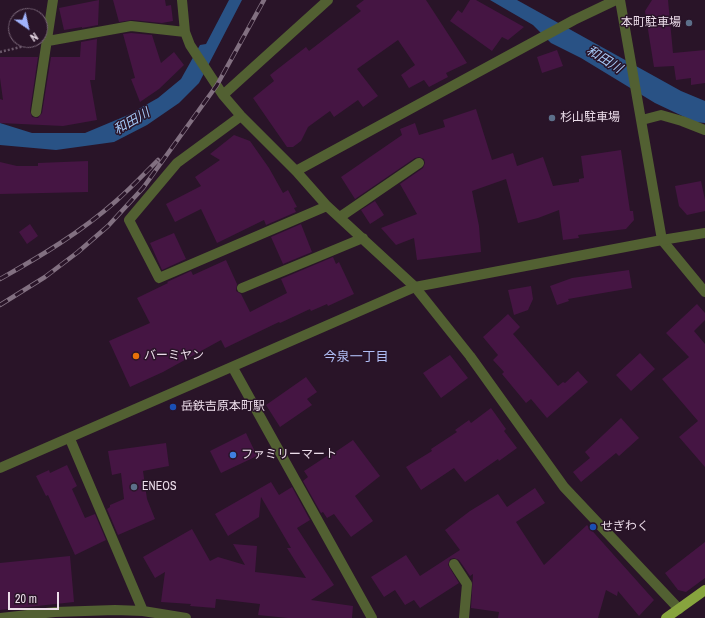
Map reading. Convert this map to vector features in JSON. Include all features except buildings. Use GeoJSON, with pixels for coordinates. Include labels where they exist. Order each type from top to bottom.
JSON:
{"type":"FeatureCollection","features":[{"type":"Feature","properties":{"kind":"main road"},"geometry":{"type":"LineString","coordinates":[[666,618],[705,590]]}},
{"type":"Feature","properties":{"kind":"street"},"geometry":{"type":"LineString","coordinates":[[53,0],[48,41],[131,26],[185,32]]}},
{"type":"Feature","properties":{"kind":"street"},"geometry":{"type":"LineString","coordinates":[[182,0],[185,32],[190,45],[206,71],[223,94],[241,116],[296,171],[327,206],[415,287],[470,356],[564,487],[679,609]]}},
{"type":"Feature","properties":{"kind":"street"},"geometry":{"type":"LineString","coordinates":[[223,94],[328,0]]}},
{"type":"Feature","properties":{"kind":"street"},"geometry":{"type":"LineString","coordinates":[[296,171],[574,20],[616,0]]}},
{"type":"Feature","properties":{"kind":"street"},"geometry":{"type":"LineString","coordinates":[[620,0],[662,240],[705,292]]}},
{"type":"Feature","properties":{"kind":"street"},"geometry":{"type":"LineString","coordinates":[[36,112],[47,48]]}},
{"type":"Feature","properties":{"kind":"street"},"geometry":{"type":"LineString","coordinates":[[642,120],[661,115],[705,130]]}},
{"type":"Feature","properties":{"kind":"street"},"geometry":{"type":"LineString","coordinates":[[241,116],[177,163],[128,220],[159,278],[327,206]]}},
{"type":"Feature","properties":{"kind":"street"},"geometry":{"type":"LineString","coordinates":[[340,217],[419,163]]}},
{"type":"Feature","properties":{"kind":"street"},"geometry":{"type":"LineString","coordinates":[[0,468],[233,368],[415,287],[662,240],[705,234]]}},
{"type":"Feature","properties":{"kind":"street"},"geometry":{"type":"LineString","coordinates":[[242,288],[363,238]]}},
{"type":"Feature","properties":{"kind":"street"},"geometry":{"type":"LineString","coordinates":[[233,368],[372,618]]}},
{"type":"Feature","properties":{"kind":"street"},"geometry":{"type":"LineString","coordinates":[[70,439],[143,611]]}},
{"type":"Feature","properties":{"kind":"street"},"geometry":{"type":"LineString","coordinates":[[454,564],[467,584],[464,618]]}},
{"type":"Feature","properties":{"kind":"street"},"geometry":{"type":"LineString","coordinates":[[0,618],[55,612],[115,610],[143,611],[186,618]]}},
{"type":"Feature","properties":{"kind":"path"},"geometry":{"type":"LineString","coordinates":[[0,52],[17,48]]}},
{"type":"Feature","properties":{"kind":"water","name":"和田川"},"geometry":{"type":"Polygon","coordinates":[[[229,0],[242,0],[199,83],[179,103],[147,125],[114,142],[56,150],[0,145],[0,123],[32,133],[85,133],[128,115],[158,98],[181,79],[200,45],[206,44],[229,0]]]}},
{"type":"Feature","properties":{"kind":"water","name":"和田川"},"geometry":{"type":"Polygon","coordinates":[[[490,0],[517,0],[681,91],[705,101],[705,123],[695,122],[655,103],[581,58],[551,43],[533,25],[490,0]]]}},
{"type":"Feature","properties":{"kind":"railway"},"geometry":{"type":"LineString","coordinates":[[0,305],[45,277],[78,252],[108,226],[143,188],[217,85],[264,0]]}},
{"type":"Feature","properties":{"kind":"railway"},"geometry":{"type":"LineString","coordinates":[[0,279],[89,223],[122,196],[158,160]]}},
{"type":"Feature","properties":{"kind":"place","name":"本町駐車場"},"geometry":{"type":"Point","coordinates":[689,23]}},
{"type":"Feature","properties":{"kind":"place","name":"杉山駐車場"},"geometry":{"type":"Point","coordinates":[552,118]}},
{"type":"Feature","properties":{"kind":"place","name":"バーミヤン"},"geometry":{"type":"Point","coordinates":[136,356]}},
{"type":"Feature","properties":{"kind":"place","name":"岳鉄吉原本町駅"},"geometry":{"type":"Point","coordinates":[173,407]}},
{"type":"Feature","properties":{"kind":"place","name":"ファミリーマート"},"geometry":{"type":"Point","coordinates":[233,455]}},
{"type":"Feature","properties":{"kind":"place","name":"ENEOS"},"geometry":{"type":"Point","coordinates":[134,487]}},
{"type":"Feature","properties":{"kind":"place","name":"せぎわく"},"geometry":{"type":"Point","coordinates":[593,527]}},
{"type":"Feature","properties":{"kind":"district","name":"今泉一丁目"},"geometry":{"type":"Point","coordinates":[356,358]}}]}
